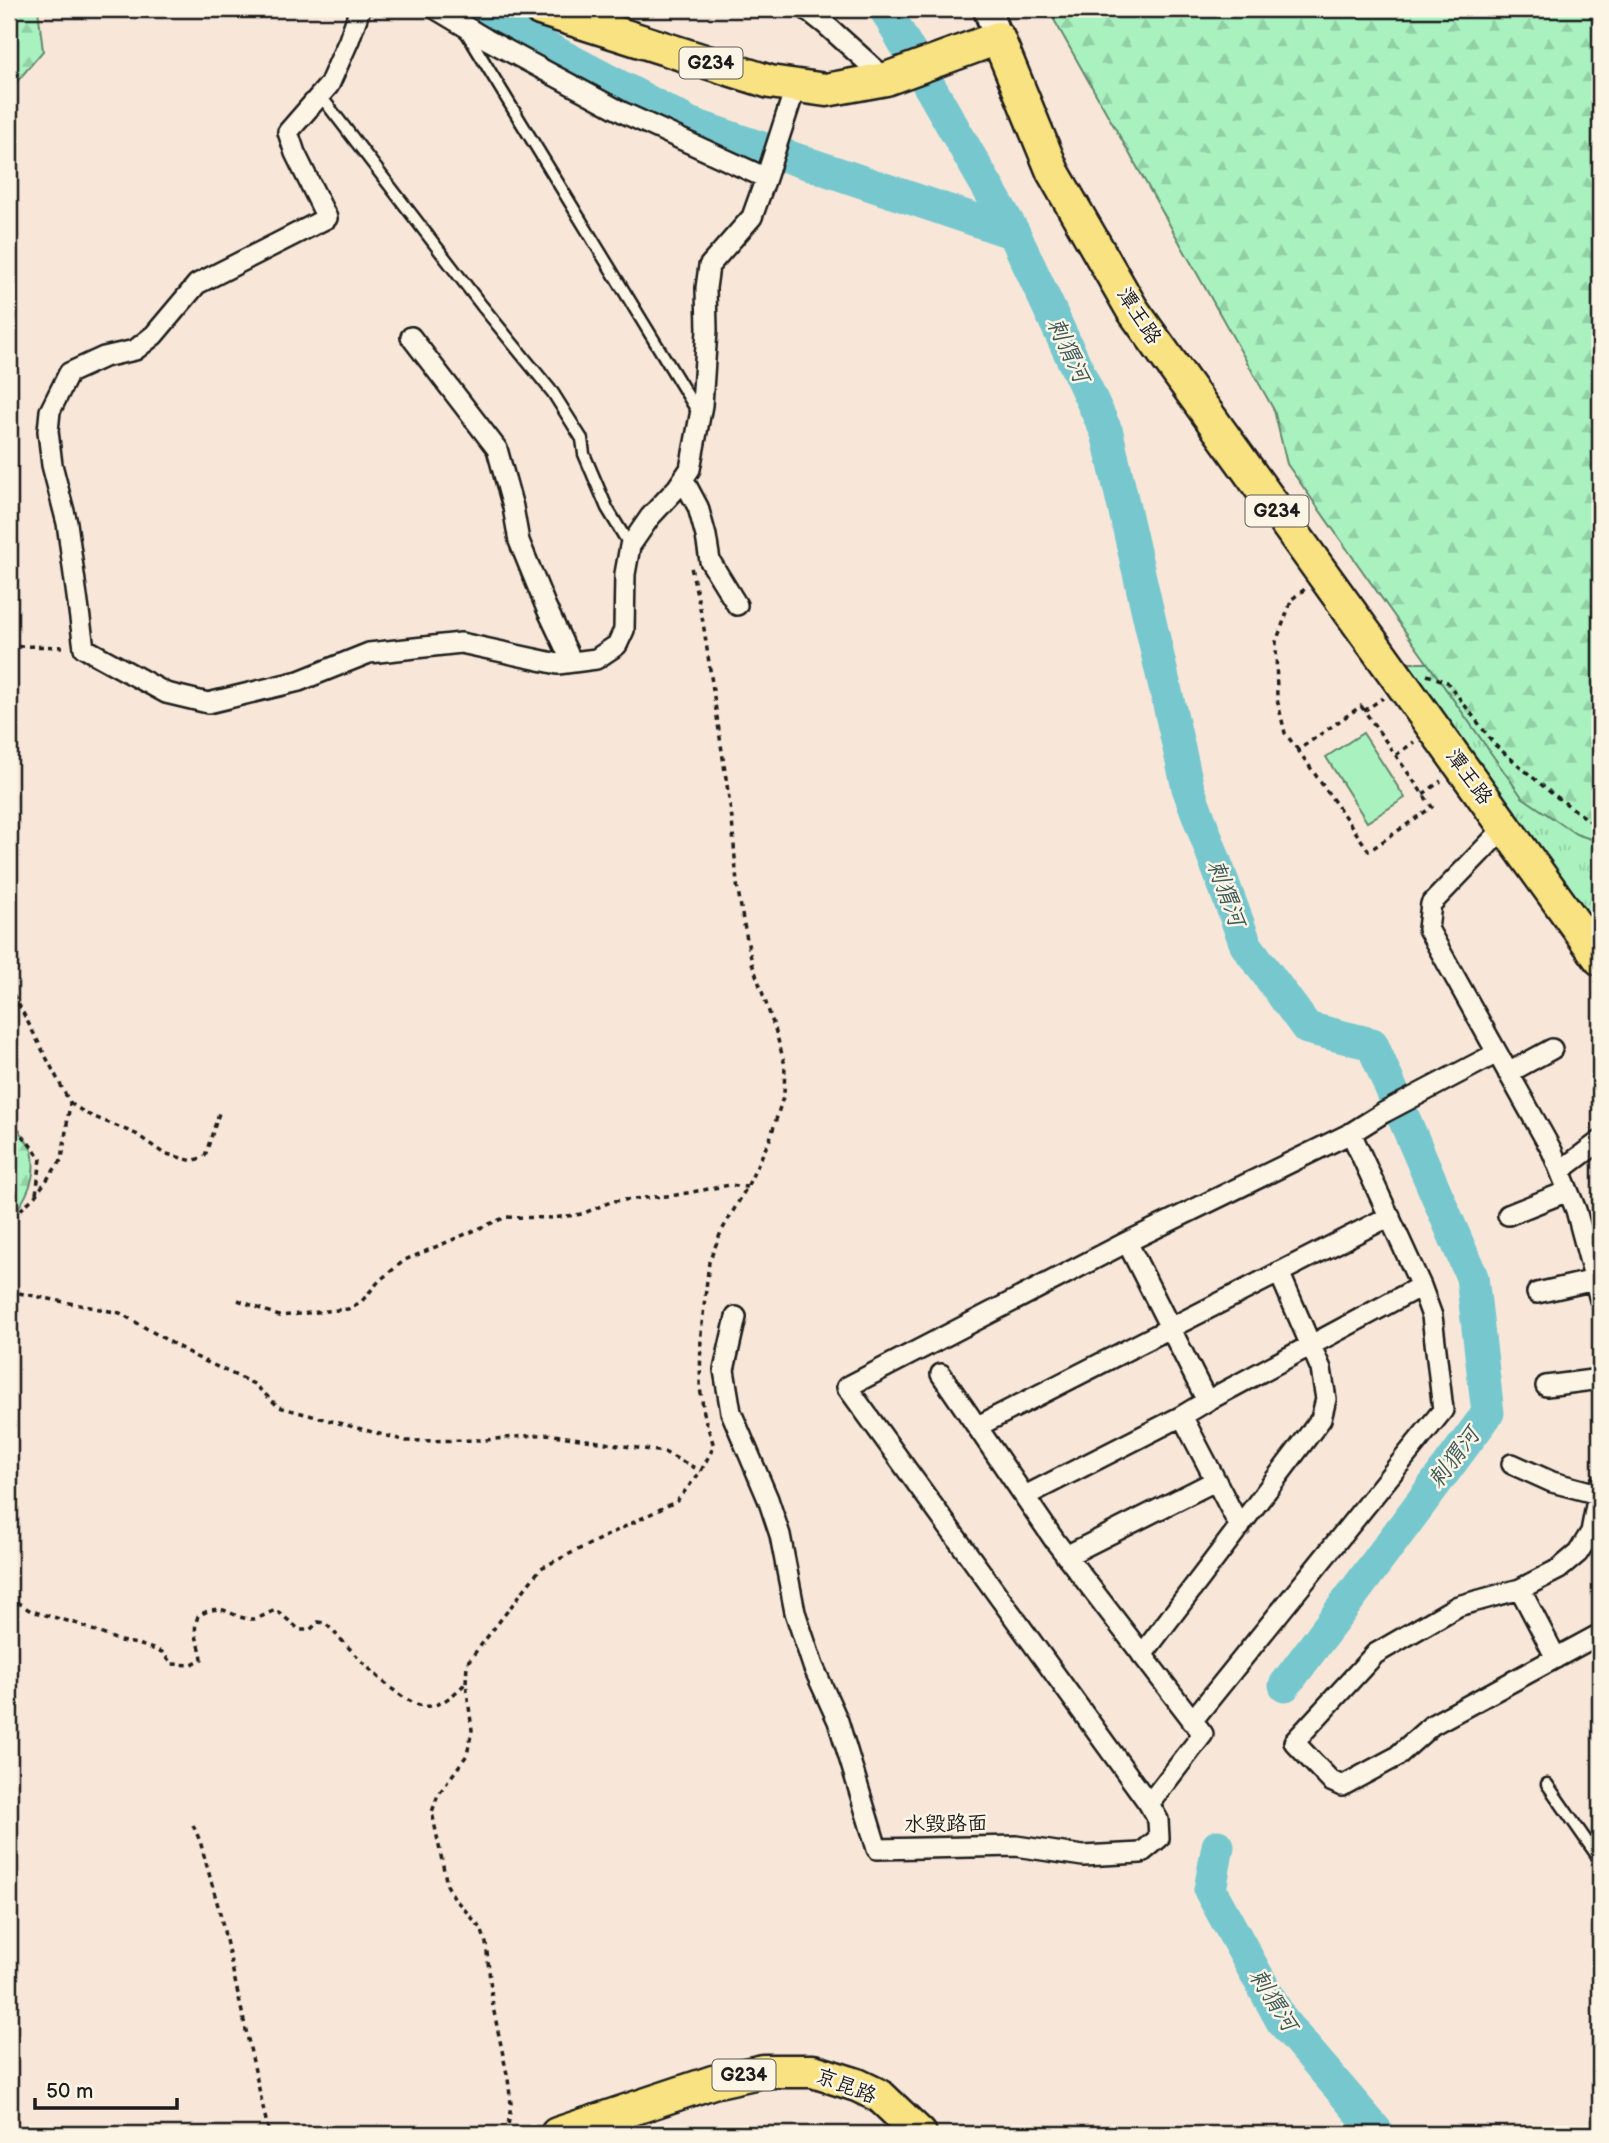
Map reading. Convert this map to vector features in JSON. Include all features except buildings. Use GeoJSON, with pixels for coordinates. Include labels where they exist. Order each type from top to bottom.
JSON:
{"type":"FeatureCollection","features":[{"type":"Feature","properties":{"kind":"highway","name":"潭王路"},"geometry":{"type":"LineString","coordinates":[[540,9],[770,82],[826,90],[886,79],[956,52],[992,23],[1054,172],[1132,309],[1600,959]]}},
{"type":"Feature","properties":{"kind":"highway","name":"京昆路"},"geometry":{"type":"LineString","coordinates":[[557,2134],[713,2082],[764,2071],[813,2071],[857,2085],[880,2096],[920,2134]]}},
{"type":"Feature","properties":{"kind":"street"},"geometry":{"type":"LineString","coordinates":[[360,9],[329,85],[288,132],[295,153],[327,218],[197,284],[154,335],[135,350],[104,357],[69,373],[50,411],[48,431],[52,465],[67,523],[84,648],[166,692],[208,703],[299,681],[369,653],[461,643],[558,664],[596,659],[617,645],[624,629],[625,574],[630,546],[690,469],[700,416],[709,265],[752,216],[796,86]]}},
{"type":"Feature","properties":{"kind":"street"},"geometry":{"type":"LineString","coordinates":[[436,9],[624,113],[767,177]]}},
{"type":"Feature","properties":{"kind":"street"},"geometry":{"type":"LineString","coordinates":[[806,9],[886,79]]}},
{"type":"Feature","properties":{"kind":"street"},"geometry":{"type":"LineString","coordinates":[[411,337],[497,449],[519,541],[572,662]]}},
{"type":"Feature","properties":{"kind":"street"},"geometry":{"type":"LineString","coordinates":[[683,479],[698,507],[710,561],[737,605]]}},
{"type":"Feature","properties":{"kind":"street"},"geometry":{"type":"LineString","coordinates":[[1505,827],[1432,904],[1428,929],[1552,1151],[1593,1241],[1595,1280],[1600,1300]]}},
{"type":"Feature","properties":{"kind":"street"},"geometry":{"type":"LineString","coordinates":[[1508,1073],[1552,1049]]}},
{"type":"Feature","properties":{"kind":"street"},"geometry":{"type":"LineString","coordinates":[[942,1374],[1066,1556],[1203,1734],[1149,1804],[847,1387],[1127,1242],[1351,1133],[1383,1113],[1497,1053]]}},
{"type":"Feature","properties":{"kind":"street"},"geometry":{"type":"LineString","coordinates":[[1192,1721],[1443,1410],[1432,1316],[1351,1133]]}},
{"type":"Feature","properties":{"kind":"street"},"geometry":{"type":"LineString","coordinates":[[1560,1171],[1600,1141]]}},
{"type":"Feature","properties":{"kind":"street"},"geometry":{"type":"LineString","coordinates":[[1508,1214],[1568,1191]]}},
{"type":"Feature","properties":{"kind":"street"},"geometry":{"type":"LineString","coordinates":[[978,1426],[1390,1216]]}},
{"type":"Feature","properties":{"kind":"street"},"geometry":{"type":"LineString","coordinates":[[1127,1242],[1207,1401]]}},
{"type":"Feature","properties":{"kind":"street"},"geometry":{"type":"LineString","coordinates":[[1142,1655],[1321,1419],[1326,1399],[1321,1368],[1279,1272]]}},
{"type":"Feature","properties":{"kind":"street"},"geometry":{"type":"LineString","coordinates":[[1537,1293],[1595,1280]]}},
{"type":"Feature","properties":{"kind":"street"},"geometry":{"type":"LineString","coordinates":[[1025,1496],[1182,1416],[1421,1286]]}},
{"type":"Feature","properties":{"kind":"street","name":"水毁路面"},"geometry":{"type":"LineString","coordinates":[[736,1317],[724,1370],[731,1412],[768,1499],[779,1535],[795,1612],[813,1666],[838,1721],[877,1849],[1016,1846],[1083,1856],[1141,1853],[1158,1838],[1158,1820],[1149,1804]]}},
{"type":"Feature","properties":{"kind":"street"},"geometry":{"type":"LineString","coordinates":[[1546,1386],[1600,1379]]}},
{"type":"Feature","properties":{"kind":"street"},"geometry":{"type":"LineString","coordinates":[[1182,1416],[1240,1527]]}},
{"type":"Feature","properties":{"kind":"street"},"geometry":{"type":"LineString","coordinates":[[1512,1464],[1598,1500],[1591,1532],[1578,1553],[1559,1569],[1520,1589],[1458,1606],[1375,1654],[1294,1742],[1331,1781],[1342,1786],[1396,1757],[1432,1725],[1600,1634]]}},
{"type":"Feature","properties":{"kind":"street"},"geometry":{"type":"LineString","coordinates":[[1066,1556],[1215,1480]]}},
{"type":"Feature","properties":{"kind":"street"},"geometry":{"type":"LineString","coordinates":[[1520,1589],[1556,1658]]}},
{"type":"Feature","properties":{"kind":"lane"},"geometry":{"type":"LineString","coordinates":[[460,23],[700,416]]}},
{"type":"Feature","properties":{"kind":"lane"},"geometry":{"type":"LineString","coordinates":[[320,95],[482,306],[553,393],[582,439],[584,454],[607,508],[630,546]]}},
{"type":"Feature","properties":{"kind":"lane"},"geometry":{"type":"LineString","coordinates":[[1547,1784],[1600,1860]]}},
{"type":"Feature","properties":{"kind":"path"},"geometry":{"type":"LineString","coordinates":[[507,2134],[510,2104],[508,2078],[493,2007],[486,1943],[481,1928],[455,1899],[447,1885],[432,1812],[438,1795],[467,1755],[472,1730],[466,1683],[467,1663],[541,1568],[677,1501],[701,1471],[714,1446],[705,1419],[700,1388],[701,1333],[709,1262],[721,1232],[770,1139],[784,1094],[785,1065],[752,963],[743,920],[729,792],[703,622],[690,563]]}},
{"type":"Feature","properties":{"kind":"path"},"geometry":{"type":"LineString","coordinates":[[1298,750],[1361,706],[1432,807],[1369,851],[1285,733],[1277,699],[1276,642],[1292,598],[1324,576]]}},
{"type":"Feature","properties":{"kind":"path"},"geometry":{"type":"LineString","coordinates":[[9,651],[21,646],[84,648]]}},
{"type":"Feature","properties":{"kind":"path"},"geometry":{"type":"LineString","coordinates":[[1398,679],[1417,672],[1447,682],[1495,745],[1549,792],[1600,831]]}},
{"type":"Feature","properties":{"kind":"path"},"geometry":{"type":"LineString","coordinates":[[9,986],[70,1103],[87,1114],[136,1134],[163,1153],[194,1161],[205,1156],[219,1113]]}},
{"type":"Feature","properties":{"kind":"path"},"geometry":{"type":"LineString","coordinates":[[9,1221],[35,1196],[62,1159],[70,1103]]}},
{"type":"Feature","properties":{"kind":"path"},"geometry":{"type":"LineString","coordinates":[[9,1121],[41,1159],[35,1196]]}},
{"type":"Feature","properties":{"kind":"path"},"geometry":{"type":"LineString","coordinates":[[238,1300],[279,1316],[348,1310],[361,1302],[380,1280],[405,1260],[506,1217],[553,1218],[582,1214],[613,1201],[676,1195],[730,1185],[747,1187]]}},
{"type":"Feature","properties":{"kind":"path"},"geometry":{"type":"LineString","coordinates":[[9,1291],[120,1313],[196,1357],[254,1384],[279,1407],[406,1441],[485,1440],[547,1434],[664,1452],[701,1471]]}},
{"type":"Feature","properties":{"kind":"path"},"geometry":{"type":"LineString","coordinates":[[9,1597],[31,1611],[162,1652],[172,1664],[190,1665],[202,1659],[201,1647],[194,1635],[198,1616],[207,1610],[223,1608],[246,1618],[258,1619],[276,1610],[300,1630],[310,1630],[318,1622],[326,1623],[402,1698],[427,1707],[453,1695],[466,1683]]}},
{"type":"Feature","properties":{"kind":"path"},"geometry":{"type":"LineString","coordinates":[[193,1825],[220,1913],[269,2134]]}},
{"type":"Feature","properties":{"kind":"green space"},"geometry":{"type":"Polygon","coordinates":[[[9,9],[38,9],[43,51],[9,91],[9,9]]]}},
{"type":"Feature","properties":{"kind":"green space"},"geometry":{"type":"Polygon","coordinates":[[[1048,9],[1600,9],[1600,842],[1576,834],[1522,797],[1287,464],[1274,410],[1048,9]]]}},
{"type":"Feature","properties":{"kind":"green space"},"geometry":{"type":"Polygon","coordinates":[[[1600,646],[1600,932],[1402,663],[1437,663],[1600,646]]]}},
{"type":"Feature","properties":{"kind":"green space"},"geometry":{"type":"Polygon","coordinates":[[[1363,733],[1405,798],[1367,822],[1326,757],[1363,733]]]}},
{"type":"Feature","properties":{"kind":"green space"},"geometry":{"type":"Polygon","coordinates":[[[9,1123],[13,1123],[32,1151],[33,1170],[29,1188],[9,1219],[9,1123]]]}},
{"type":"Feature","properties":{"kind":"waterway"},"geometry":{"type":"LineString","coordinates":[[473,9],[691,124],[1014,233]]}},
{"type":"Feature","properties":{"kind":"waterway","name":"刺猬河"},"geometry":{"type":"LineString","coordinates":[[885,9],[1014,233],[1107,433],[1188,788],[1246,945],[1307,1028],[1372,1044],[1472,1277],[1488,1413],[1285,1685]]}},
{"type":"Feature","properties":{"kind":"waterway","name":"刺猬河"},"geometry":{"type":"LineString","coordinates":[[1218,1846],[1210,1890],[1282,2021],[1379,2134]]}}]}
